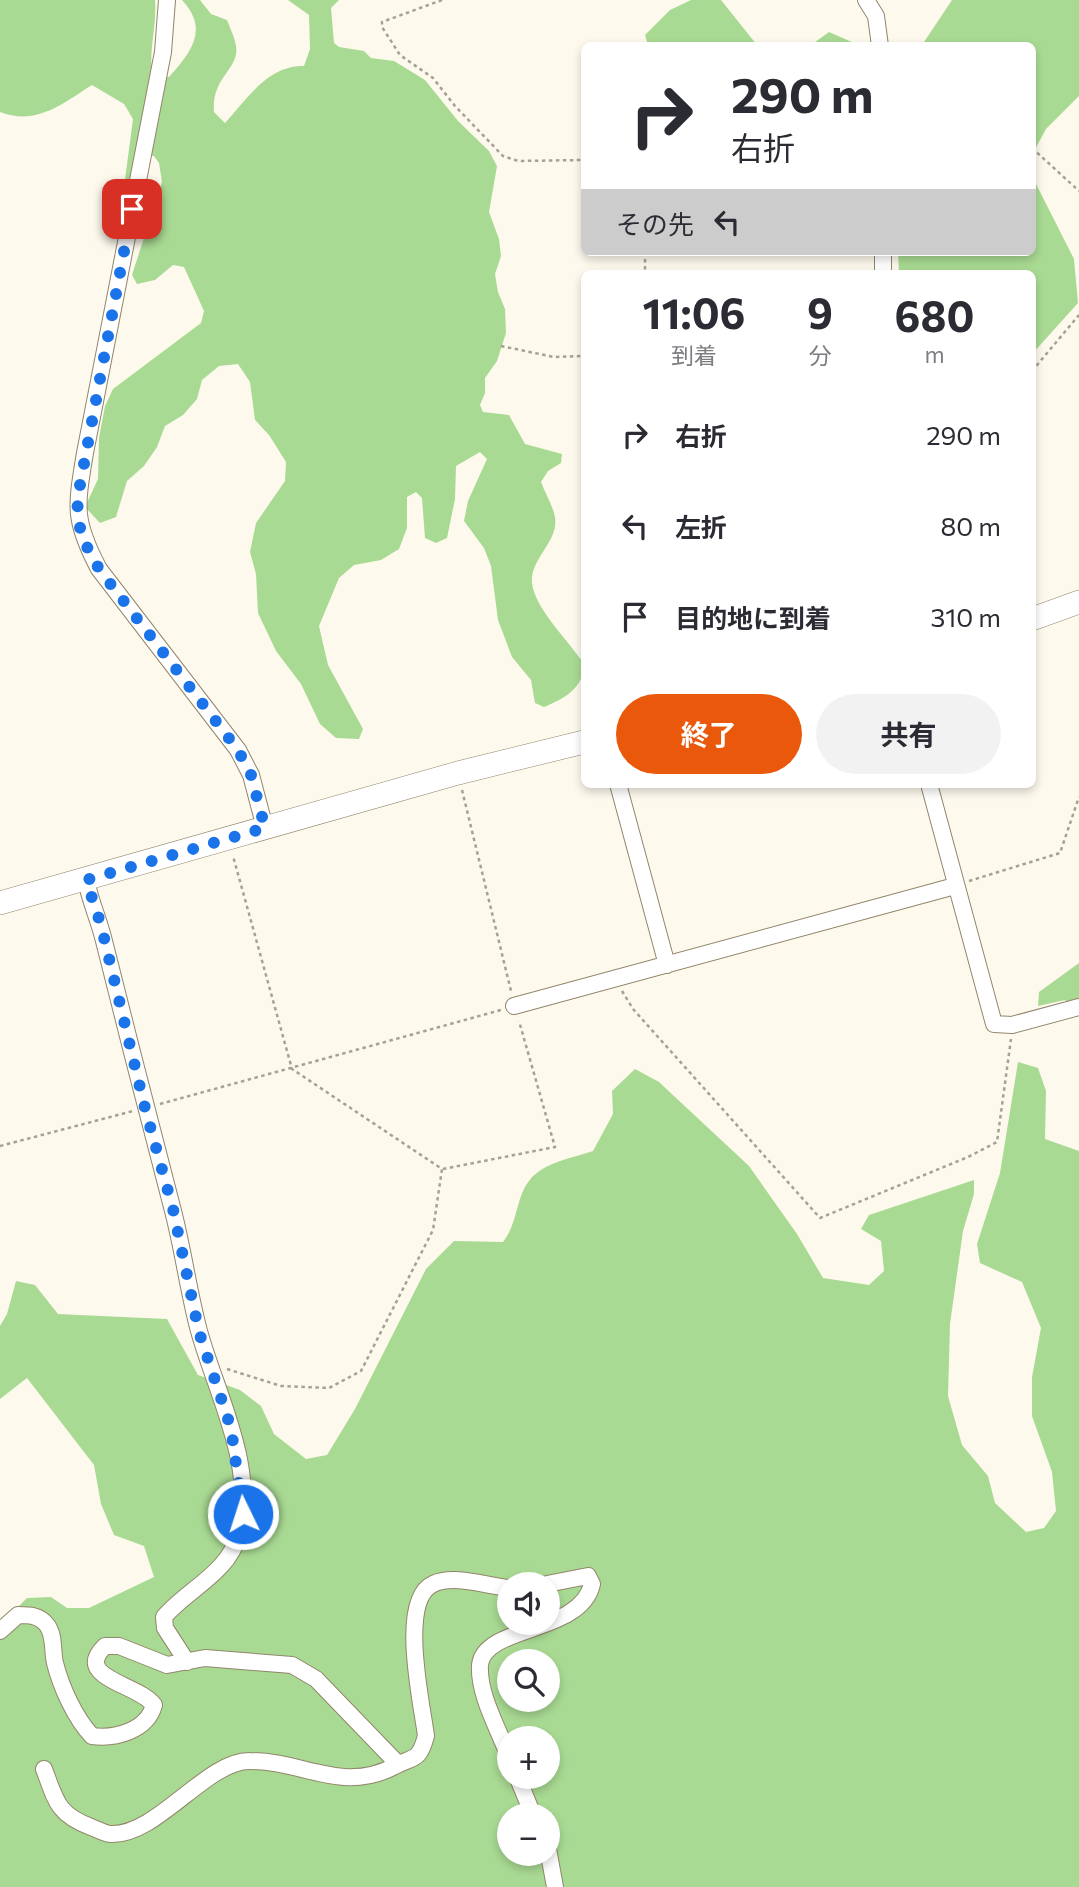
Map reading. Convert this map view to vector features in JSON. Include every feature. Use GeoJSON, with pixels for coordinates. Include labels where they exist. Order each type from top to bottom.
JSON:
{"type":"FeatureCollection","features":[{"type":"Feature","properties":{"kind":"street"},"geometry":{"type":"LineString","coordinates":[[167,0],[163,51],[77,501],[81,536],[99,569],[238,750],[251,775],[265,828]]}},
{"type":"Feature","properties":{"kind":"street"},"geometry":{"type":"LineString","coordinates":[[866,0],[876,16],[879,42]]}},
{"type":"Feature","properties":{"kind":"street"},"geometry":{"type":"LineString","coordinates":[[1036,618],[1079,602]]}},
{"type":"Feature","properties":{"kind":"street"},"geometry":{"type":"LineString","coordinates":[[0,904],[458,773],[581,742]]}},
{"type":"Feature","properties":{"kind":"street"},"geometry":{"type":"LineString","coordinates":[[619,788],[667,964]]}},
{"type":"Feature","properties":{"kind":"street"},"geometry":{"type":"LineString","coordinates":[[930,788],[994,1024],[1012,1025],[1079,1007]]}},
{"type":"Feature","properties":{"kind":"street"},"geometry":{"type":"LineString","coordinates":[[86,880],[101,925],[145,1108],[173,1209],[199,1332],[231,1428],[243,1514],[238,1539],[226,1560],[164,1617],[165,1628],[187,1662]]}},
{"type":"Feature","properties":{"kind":"street"},"geometry":{"type":"LineString","coordinates":[[514,1006],[615,981],[667,964],[955,886]]}},
{"type":"Feature","properties":{"kind":"street"},"geometry":{"type":"LineString","coordinates":[[560,1581],[588,1576],[592,1584],[590,1594],[581,1604],[560,1618]]}},
{"type":"Feature","properties":{"kind":"street"},"geometry":{"type":"LineString","coordinates":[[44,1769],[58,1805],[69,1819],[110,1834],[126,1832],[166,1810],[235,1763],[250,1760],[338,1777],[369,1778],[415,1759],[422,1750],[426,1736],[412,1638],[414,1617],[422,1595],[433,1584],[453,1581],[497,1586]]}},
{"type":"Feature","properties":{"kind":"street"},"geometry":{"type":"LineString","coordinates":[[0,1631],[18,1615],[33,1615],[47,1625],[52,1637],[59,1678],[84,1727],[92,1736],[112,1739],[125,1735],[152,1714],[154,1705],[147,1695],[99,1672],[94,1664],[96,1655],[105,1646],[119,1646],[167,1665],[205,1658],[292,1665],[316,1679],[398,1765]]}},
{"type":"Feature","properties":{"kind":"street"},"geometry":{"type":"LineString","coordinates":[[498,1726],[485,1692],[480,1664],[485,1651],[516,1635]]}},
{"type":"Feature","properties":{"kind":"street"},"geometry":{"type":"LineString","coordinates":[[551,1866],[555,1887]]}},
{"type":"Feature","properties":{"kind":"path"},"geometry":{"type":"LineString","coordinates":[[442,0],[382,22],[382,27],[400,55],[433,78],[455,106],[503,156],[518,161],[581,160]]}},
{"type":"Feature","properties":{"kind":"path"},"geometry":{"type":"LineString","coordinates":[[1036,152],[1079,191]]}},
{"type":"Feature","properties":{"kind":"path"},"geometry":{"type":"LineString","coordinates":[[1036,366],[1079,315]]}},
{"type":"Feature","properties":{"kind":"path"},"geometry":{"type":"LineString","coordinates":[[501,346],[554,357],[581,356]]}},
{"type":"Feature","properties":{"kind":"path"},"geometry":{"type":"LineString","coordinates":[[229,839],[292,1069],[442,1168],[555,1147],[514,1006],[458,773]]}},
{"type":"Feature","properties":{"kind":"path"},"geometry":{"type":"LineString","coordinates":[[955,886],[1060,853],[1079,797]]}},
{"type":"Feature","properties":{"kind":"path"},"geometry":{"type":"LineString","coordinates":[[615,981],[633,1009],[820,1218],[968,1157],[997,1142],[1012,1025]]}},
{"type":"Feature","properties":{"kind":"path"},"geometry":{"type":"LineString","coordinates":[[292,1069],[514,1006]]}},
{"type":"Feature","properties":{"kind":"path"},"geometry":{"type":"LineString","coordinates":[[211,1365],[281,1386],[293,1387],[328,1388],[361,1371],[433,1230],[442,1168]]}},
{"type":"Feature","properties":{"kind":"green space"},"geometry":{"type":"Polygon","coordinates":[[[0,0],[155,0],[152,73],[169,77],[185,58],[196,30],[195,21],[182,0],[200,0],[211,14],[227,20],[235,43],[234,61],[214,100],[214,112],[225,123],[269,77],[291,67],[304,66],[310,49],[309,15],[288,0],[339,0],[331,8],[334,43],[339,47],[364,51],[371,58],[394,61],[425,80],[458,121],[489,151],[497,166],[489,212],[499,239],[501,256],[495,274],[505,309],[506,333],[497,361],[485,378],[485,393],[480,405],[483,412],[509,415],[525,444],[562,454],[561,463],[548,471],[541,482],[554,513],[555,526],[535,566],[532,583],[539,603],[581,660],[581,680],[572,692],[544,707],[535,703],[531,680],[512,657],[498,620],[491,566],[484,548],[464,521],[468,501],[487,459],[480,452],[456,466],[455,499],[447,538],[436,543],[425,538],[422,498],[416,492],[407,497],[407,528],[399,549],[381,560],[354,565],[339,578],[319,626],[328,665],[363,729],[359,739],[336,738],[320,724],[301,684],[276,651],[258,613],[256,574],[250,552],[256,523],[285,481],[286,462],[269,435],[255,420],[250,382],[238,364],[219,366],[202,380],[197,399],[183,415],[165,426],[157,447],[144,466],[127,481],[116,517],[100,523],[85,507],[98,479],[99,438],[105,406],[113,389],[201,323],[204,311],[184,267],[173,265],[155,280],[137,284],[132,275],[162,182],[159,163],[154,156],[138,155],[130,193],[124,187],[133,119],[124,104],[92,85],[59,106],[37,115],[13,116],[0,112],[0,0]]]}},
{"type":"Feature","properties":{"kind":"green space"},"geometry":{"type":"Polygon","coordinates":[[[691,0],[721,0],[755,42],[647,42],[645,35],[670,10],[691,0]]]}},
{"type":"Feature","properties":{"kind":"green space"},"geometry":{"type":"Polygon","coordinates":[[[952,0],[1079,0],[1079,96],[1046,129],[1036,147],[1036,42],[924,42],[952,0]]]}},
{"type":"Feature","properties":{"kind":"green space"},"geometry":{"type":"Polygon","coordinates":[[[829,32],[852,42],[815,42],[829,32]]]}},
{"type":"Feature","properties":{"kind":"green space"},"geometry":{"type":"Polygon","coordinates":[[[1036,184],[1074,259],[1078,303],[1036,350],[1036,270],[899,270],[898,256],[1036,256],[1036,184]]]}},
{"type":"Feature","properties":{"kind":"green space"},"geometry":{"type":"Polygon","coordinates":[[[1079,963],[1079,1014],[1065,1000],[1038,1006],[1039,992],[1079,963]]]}},
{"type":"Feature","properties":{"kind":"green space"},"geometry":{"type":"Polygon","coordinates":[[[1018,1062],[1038,1068],[1046,1091],[1045,1139],[1079,1151],[1079,1887],[0,1887],[0,1625],[27,1598],[51,1597],[67,1608],[89,1608],[154,1577],[144,1546],[114,1535],[101,1504],[94,1465],[27,1378],[0,1399],[0,1326],[7,1314],[16,1281],[35,1285],[58,1314],[167,1319],[198,1375],[240,1390],[261,1406],[274,1434],[306,1459],[327,1455],[355,1409],[426,1269],[454,1241],[503,1242],[512,1227],[529,1181],[542,1169],[593,1151],[613,1114],[612,1091],[635,1069],[659,1082],[749,1166],[797,1234],[823,1278],[869,1285],[884,1271],[881,1241],[861,1229],[869,1215],[974,1180],[974,1194],[963,1231],[950,1324],[948,1396],[962,1445],[988,1476],[995,1503],[1026,1532],[1044,1528],[1056,1511],[1052,1472],[1032,1416],[1032,1377],[1041,1328],[1022,1282],[980,1263],[977,1244],[1000,1173],[1018,1062]]]}},
{"type":"Feature","properties":{"kind":"route"},"geometry":{"type":"LineString","coordinates":[[132,209],[77,501],[81,536],[99,569],[238,750],[251,775],[265,828],[86,880],[89,897],[101,925],[145,1108],[173,1209],[199,1332],[231,1428],[241,1483],[243,1514]]}}]}
